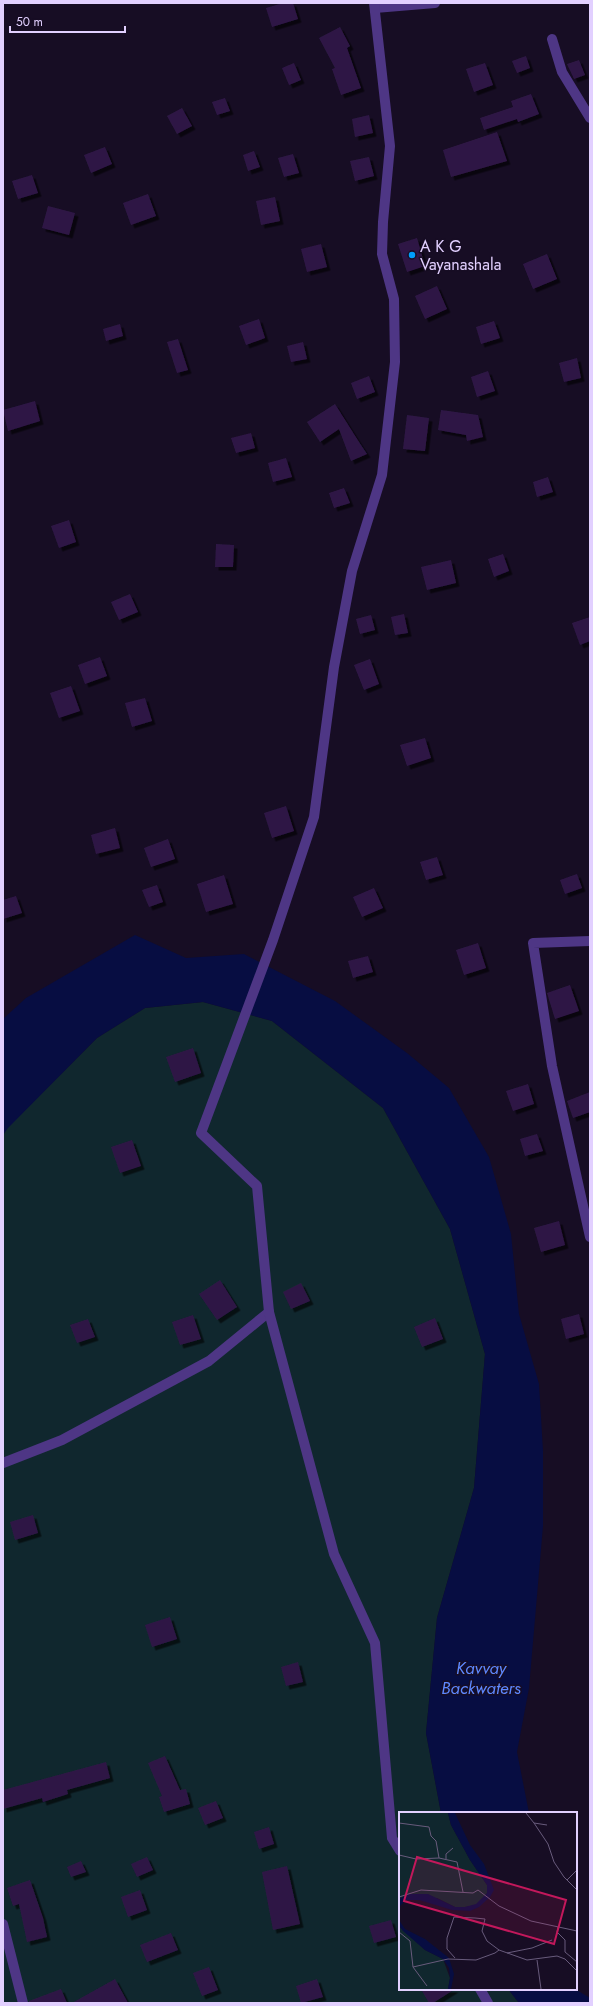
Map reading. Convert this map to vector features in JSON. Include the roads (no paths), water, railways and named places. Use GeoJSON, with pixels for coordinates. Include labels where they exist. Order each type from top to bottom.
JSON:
{"type":"FeatureCollection","features":[{"type":"Feature","properties":{"kind":"street"},"geometry":{"type":"LineString","coordinates":[[399,1849],[392,1838],[375,1643],[334,1554],[269,1312],[257,1186],[201,1132],[273,940],[314,817],[334,667],[352,572],[382,475],[396,362],[394,299],[382,254],[383,222],[390,146],[375,6],[435,3]]}},
{"type":"Feature","properties":{"kind":"street"},"geometry":{"type":"LineString","coordinates":[[552,39],[562,72],[590,118]]}},
{"type":"Feature","properties":{"kind":"street"},"geometry":{"type":"LineString","coordinates":[[590,941],[533,943],[552,1066],[590,1237]]}},
{"type":"Feature","properties":{"kind":"street"},"geometry":{"type":"LineString","coordinates":[[3,1463],[62,1440],[209,1361],[269,1312]]}},
{"type":"Feature","properties":{"kind":"street"},"geometry":{"type":"LineString","coordinates":[[3,1924],[23,2003]]}},
{"type":"Feature","properties":{"kind":"street"},"geometry":{"type":"LineString","coordinates":[[481,1990],[488,2003]]}},
{"type":"Feature","properties":{"kind":"water","name":"Kavvay Backwaters"},"geometry":{"type":"Polygon","coordinates":[[[135,935],[186,958],[244,954],[335,1001],[407,1053],[449,1088],[489,1157],[511,1234],[519,1314],[539,1384],[543,1451],[543,1526],[529,1688],[517,1752],[529,1812],[441,1812],[426,1733],[437,1618],[474,1488],[485,1354],[450,1229],[383,1108],[272,1021],[203,1002],[145,1008],[97,1038],[8,1128],[3,1135],[3,1019],[26,998],[135,935]]]}},
{"type":"Feature","properties":{"kind":"water"},"geometry":{"type":"Polygon","coordinates":[[[509,1990],[577,1990],[590,1998],[590,2003],[519,2003],[509,1990]]]}},
{"type":"Feature","properties":{"kind":"place","name":"A K G Vayanashala"},"geometry":{"type":"Point","coordinates":[412,255]}}]}
